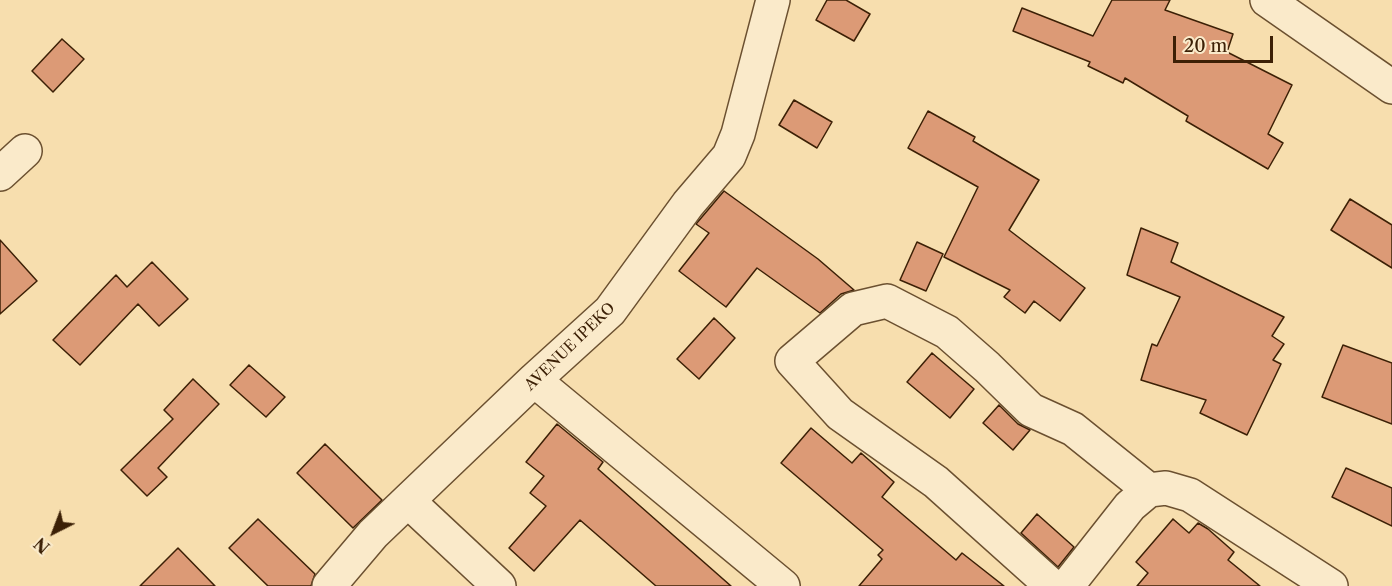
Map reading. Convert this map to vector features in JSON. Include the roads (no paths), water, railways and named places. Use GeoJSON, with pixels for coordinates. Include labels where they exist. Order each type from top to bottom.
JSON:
{"type":"FeatureCollection","features":[{"type":"Feature","properties":{"kind":"street","name":"AVENUE IPEKO"},"geometry":{"type":"LineString","coordinates":[[329,586],[373,534],[534,380],[610,311],[688,204],[729,156],[738,135],[773,0]]}},
{"type":"Feature","properties":{"kind":"street"},"geometry":{"type":"LineString","coordinates":[[1268,0],[1392,87]]}},
{"type":"Feature","properties":{"kind":"street"},"geometry":{"type":"LineString","coordinates":[[0,174],[25,152]]}},
{"type":"Feature","properties":{"kind":"street"},"geometry":{"type":"LineString","coordinates":[[1052,586],[936,482],[840,414],[792,361],[853,309],[887,302],[947,332],[1031,410],[1073,429],[1149,490]]}},
{"type":"Feature","properties":{"kind":"street"},"geometry":{"type":"LineString","coordinates":[[534,380],[783,586]]}},
{"type":"Feature","properties":{"kind":"street"},"geometry":{"type":"LineString","coordinates":[[1068,586],[1130,506],[1149,490],[1167,488],[1190,495],[1331,586]]}},
{"type":"Feature","properties":{"kind":"street"},"geometry":{"type":"LineString","coordinates":[[408,501],[499,586]]}}]}
